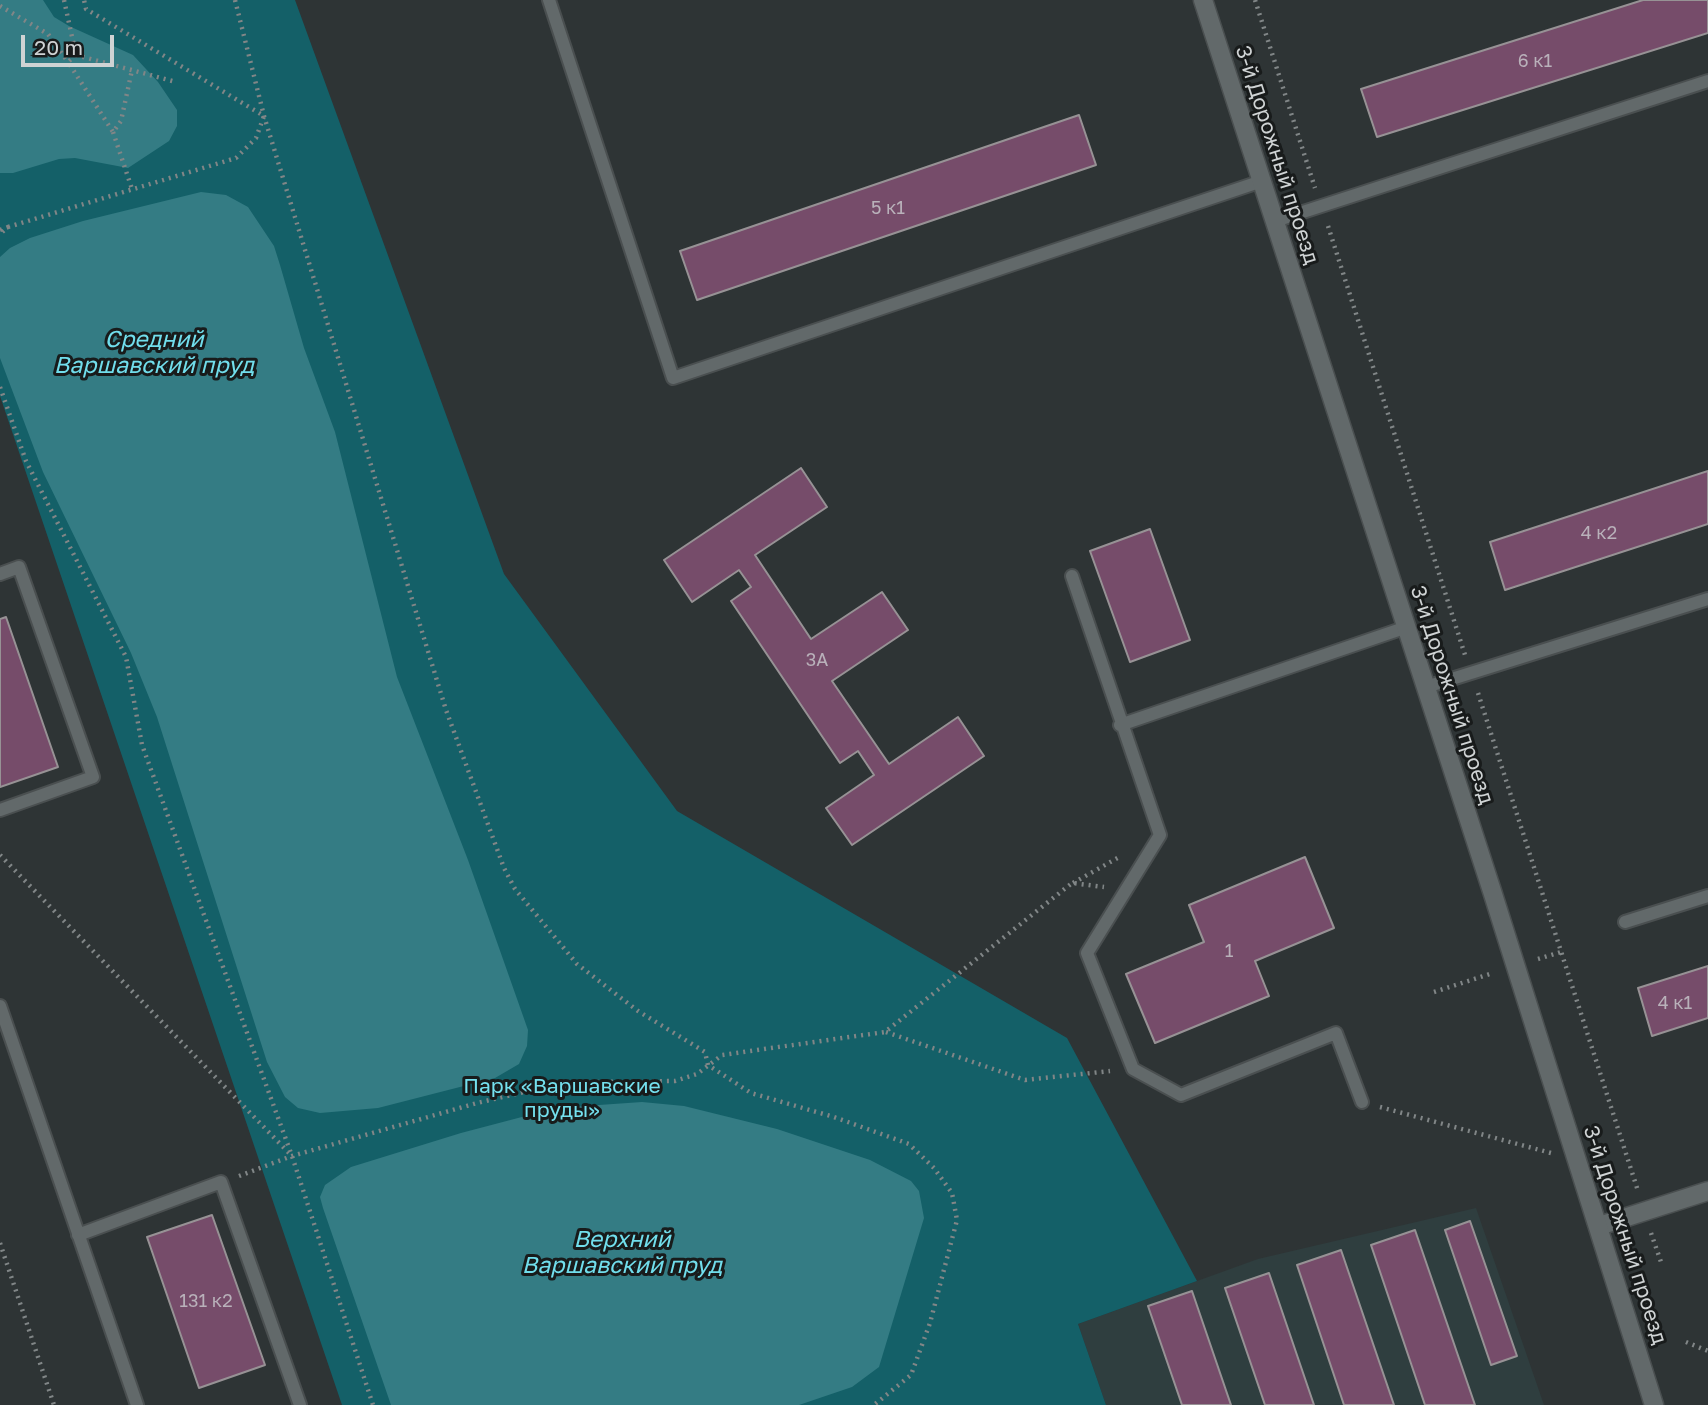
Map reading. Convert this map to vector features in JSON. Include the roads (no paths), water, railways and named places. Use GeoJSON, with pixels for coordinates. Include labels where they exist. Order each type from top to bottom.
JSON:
{"type":"FeatureCollection","features":[{"type":"Feature","properties":{"kind":"street","name":"3-й Дорожный проезд"},"geometry":{"type":"LineString","coordinates":[[1203,0],[1407,627],[1654,1405]]}},
{"type":"Feature","properties":{"kind":"street"},"geometry":{"type":"LineString","coordinates":[[1599,1226],[1708,1191]]}},
{"type":"Feature","properties":{"kind":"lane"},"geometry":{"type":"LineString","coordinates":[[549,0],[673,378],[1262,181]]}},
{"type":"Feature","properties":{"kind":"lane"},"geometry":{"type":"LineString","coordinates":[[1275,221],[1708,81]]}},
{"type":"Feature","properties":{"kind":"lane"},"geometry":{"type":"LineString","coordinates":[[0,574],[19,567],[93,777],[0,810]]}},
{"type":"Feature","properties":{"kind":"lane"},"geometry":{"type":"LineString","coordinates":[[1072,576],[1120,725],[1160,835],[1087,953],[1133,1069],[1181,1095],[1336,1033],[1363,1102]]}},
{"type":"Feature","properties":{"kind":"lane"},"geometry":{"type":"LineString","coordinates":[[1426,688],[1708,599]]}},
{"type":"Feature","properties":{"kind":"lane"},"geometry":{"type":"LineString","coordinates":[[1120,725],[1407,627]]}},
{"type":"Feature","properties":{"kind":"lane"},"geometry":{"type":"LineString","coordinates":[[1625,922],[1708,895]]}},
{"type":"Feature","properties":{"kind":"lane"},"geometry":{"type":"LineString","coordinates":[[0,1006],[134,1404]]}},
{"type":"Feature","properties":{"kind":"lane"},"geometry":{"type":"LineString","coordinates":[[78,1235],[221,1182],[300,1405]]}},
{"type":"Feature","properties":{"kind":"water"},"geometry":{"type":"Polygon","coordinates":[[[0,0],[43,0],[54,17],[133,55],[158,82],[177,110],[177,126],[169,141],[128,168],[75,158],[59,159],[13,173],[0,173],[0,0]]]}},
{"type":"Feature","properties":{"kind":"water","name":"Средний Варшавский пруд"},"geometry":{"type":"Polygon","coordinates":[[[201,192],[226,195],[248,207],[274,246],[304,348],[335,432],[397,677],[468,860],[528,1030],[527,1046],[519,1064],[495,1078],[378,1108],[320,1113],[298,1108],[285,1097],[267,1062],[157,717],[131,653],[43,472],[0,358],[0,257],[10,248],[30,238],[83,221],[201,192]]]}},
{"type":"Feature","properties":{"kind":"water","name":"Верхний Варшавский пруд"},"geometry":{"type":"Polygon","coordinates":[[[642,1102],[684,1106],[777,1129],[870,1160],[911,1181],[919,1191],[924,1218],[879,1367],[852,1387],[799,1405],[391,1405],[323,1208],[320,1197],[325,1185],[351,1167],[461,1133],[556,1108],[642,1102]]]}},
{"type":"Feature","properties":{"kind":"park label","name":"Парк «Варшавские пруды»"},"geometry":{"type":"Point","coordinates":[562,1098]}}]}
